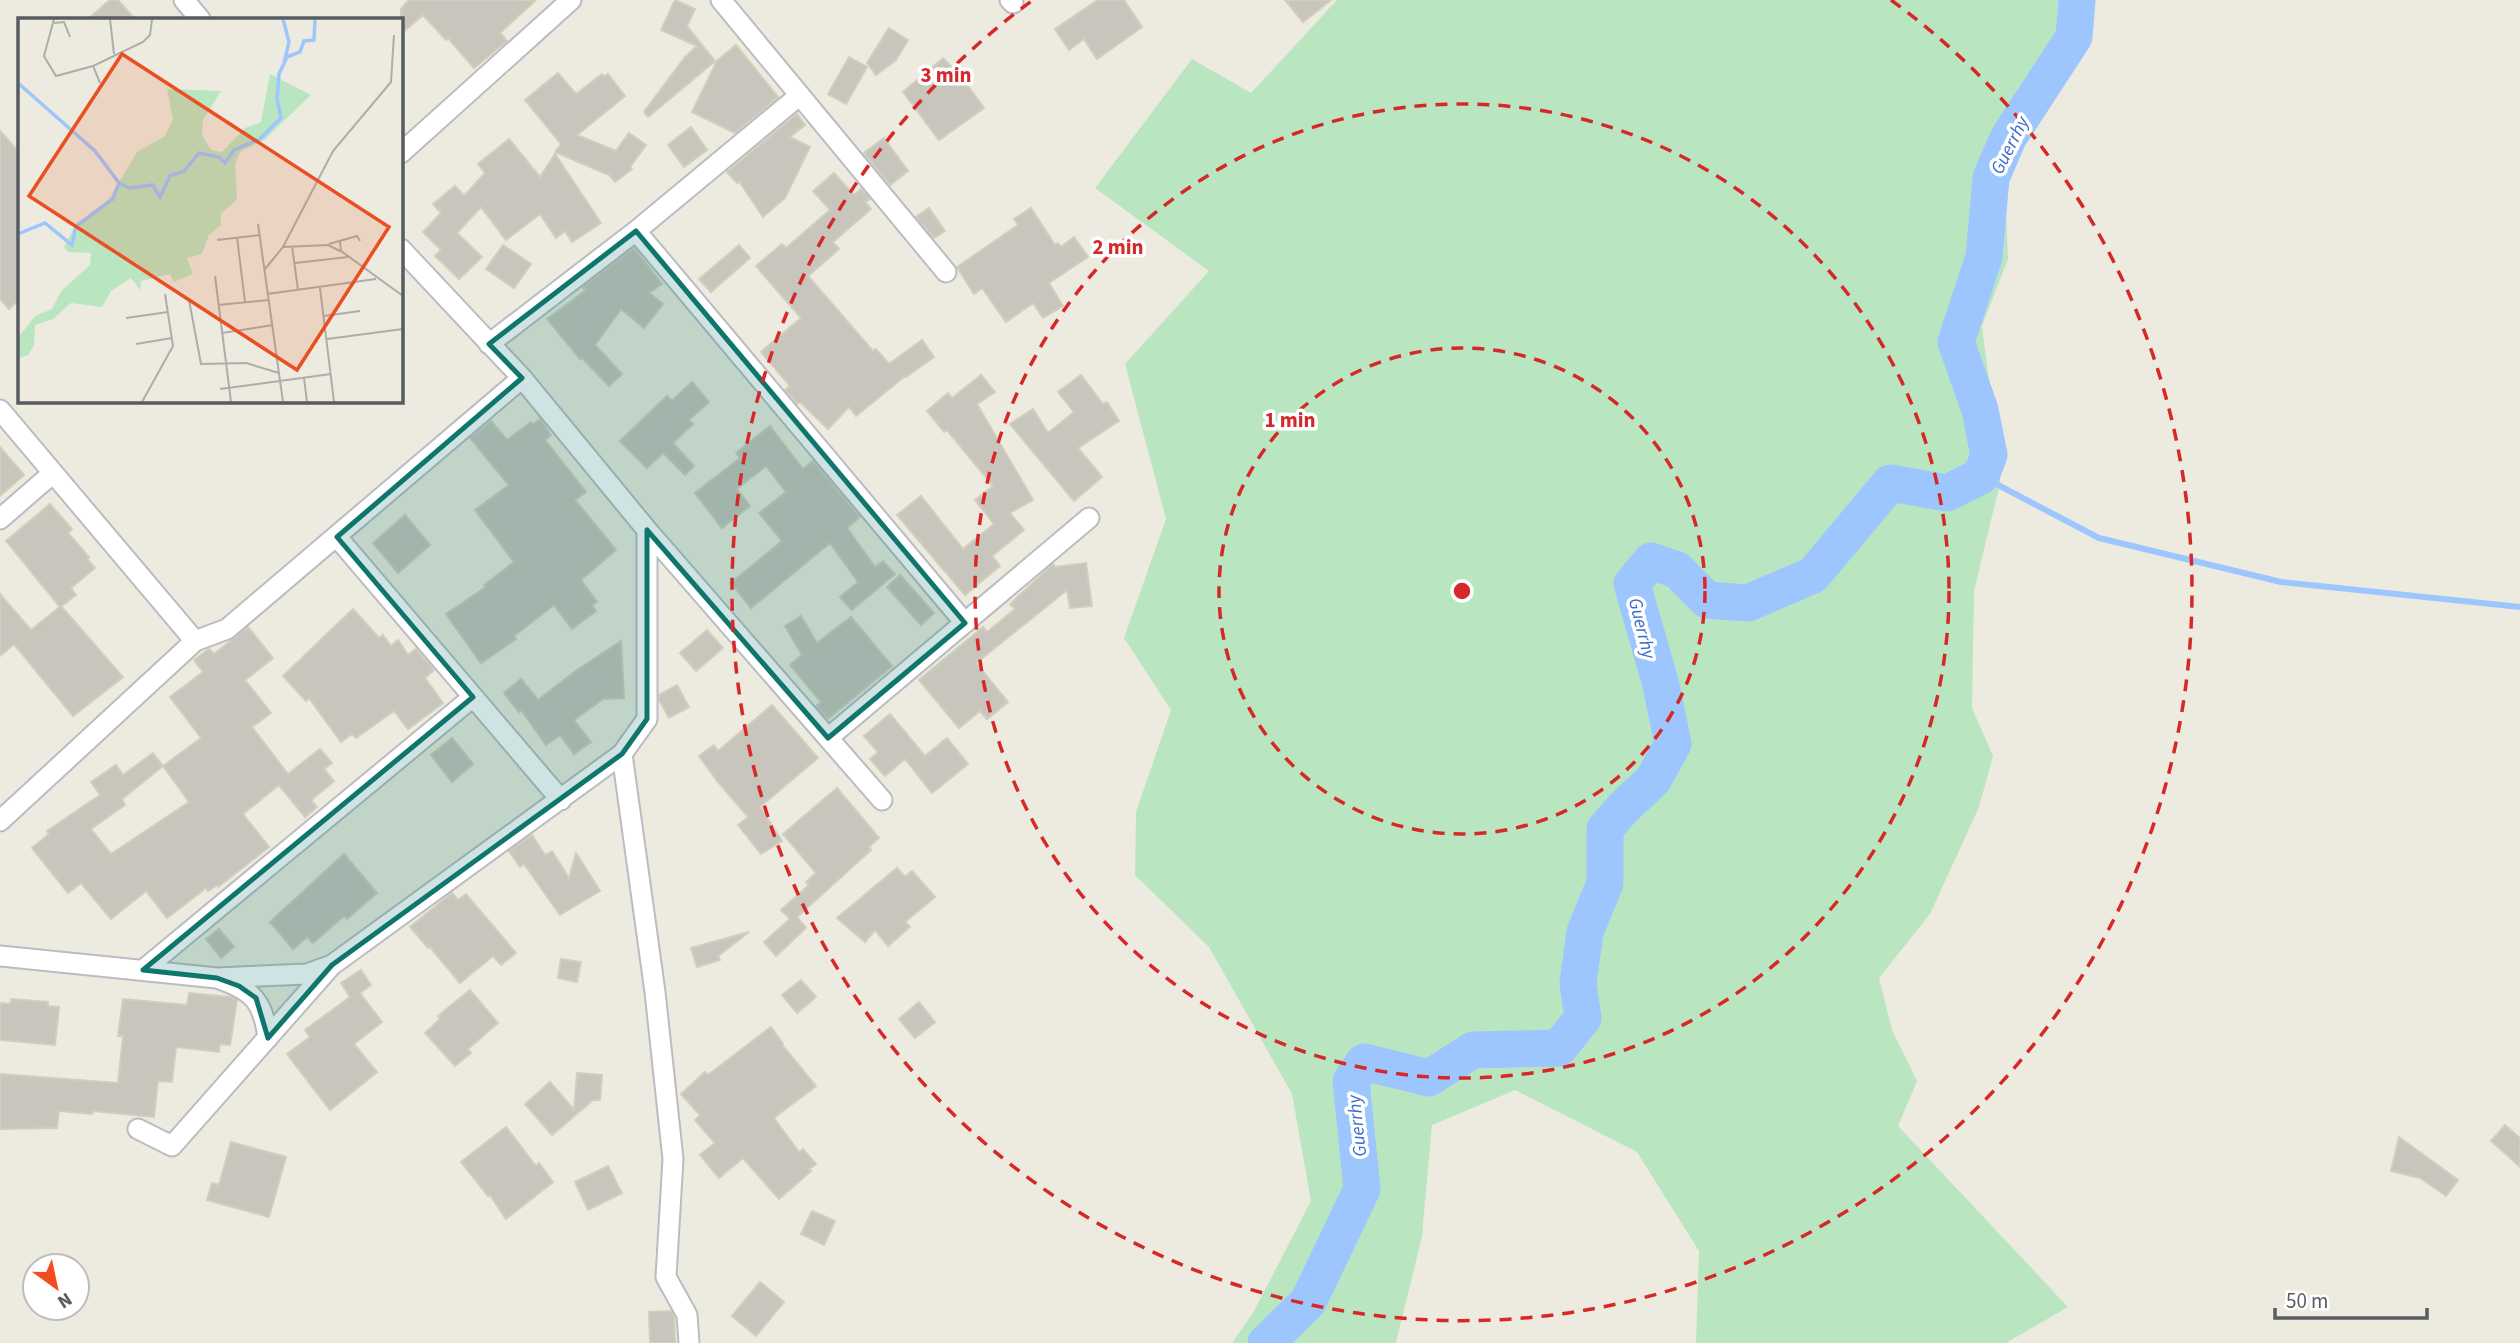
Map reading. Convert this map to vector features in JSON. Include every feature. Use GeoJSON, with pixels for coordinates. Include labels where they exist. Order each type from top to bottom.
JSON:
{"type":"FeatureCollection","features":[{"type":"Feature","properties":{"kind":"street"},"geometry":{"type":"LineString","coordinates":[[184,0],[199,18]]}},
{"type":"Feature","properties":{"kind":"street"},"geometry":{"type":"LineString","coordinates":[[402,152],[571,0]]}},
{"type":"Feature","properties":{"kind":"street"},"geometry":{"type":"LineString","coordinates":[[720,0],[946,272]]}},
{"type":"Feature","properties":{"kind":"street"},"geometry":{"type":"LineString","coordinates":[[489,344],[636,231],[800,95]]}},
{"type":"Feature","properties":{"kind":"street"},"geometry":{"type":"LineString","coordinates":[[636,231],[965,623]]}},
{"type":"Feature","properties":{"kind":"street"},"geometry":{"type":"LineString","coordinates":[[402,250],[522,378],[648,530],[882,800]]}},
{"type":"Feature","properties":{"kind":"street"},"geometry":{"type":"LineString","coordinates":[[0,821],[195,641],[227,629],[522,378]]}},
{"type":"Feature","properties":{"kind":"street"},"geometry":{"type":"LineString","coordinates":[[0,410],[195,641]]}},
{"type":"Feature","properties":{"kind":"street"},"geometry":{"type":"LineString","coordinates":[[0,519],[52,473]]}},
{"type":"Feature","properties":{"kind":"street"},"geometry":{"type":"LineString","coordinates":[[828,738],[1088,518]]}},
{"type":"Feature","properties":{"kind":"street"},"geometry":{"type":"LineString","coordinates":[[138,1129],[172,1146],[332,965],[622,754],[648,719],[648,530]]}},
{"type":"Feature","properties":{"kind":"street"},"geometry":{"type":"LineString","coordinates":[[337,537],[561,800]]}},
{"type":"Feature","properties":{"kind":"street"},"geometry":{"type":"LineString","coordinates":[[143,970],[473,697]]}},
{"type":"Feature","properties":{"kind":"street"},"geometry":{"type":"LineString","coordinates":[[622,754],[655,992],[673,1159],[666,1277],[687,1315],[689,1343]]}},
{"type":"Feature","properties":{"kind":"street"},"geometry":{"type":"LineString","coordinates":[[0,956],[217,978],[307,974],[332,965]]}},
{"type":"Feature","properties":{"kind":"street"},"geometry":{"type":"LineString","coordinates":[[217,978],[239,986],[256,998],[265,1019],[268,1038]]}},
{"type":"Feature","properties":{"kind":"highlighted area"},"geometry":{"type":"Polygon","coordinates":[[[636,231],[965,623],[828,738],[647,530],[647,719],[622,754],[332,965],[268,1038],[256,998],[239,986],[217,978],[143,970],[473,697],[337,537],[522,378],[489,344],[636,231]]]}},
{"type":"Feature","properties":{"kind":"green space"},"geometry":{"type":"Polygon","coordinates":[[[1337,0],[2090,0],[2088,41],[2065,79],[2013,152],[2005,184],[2008,259],[1982,326],[2001,443],[2000,483],[1974,591],[1972,708],[1993,756],[1979,807],[1930,914],[1879,978],[1892,1030],[1917,1081],[1898,1126],[2068,1307],[2006,1343],[1696,1343],[1699,1251],[1637,1152],[1515,1090],[1432,1125],[1422,1236],[1396,1343],[1232,1343],[1253,1313],[1311,1201],[1292,1094],[1209,947],[1135,875],[1136,812],[1171,710],[1124,638],[1166,519],[1125,364],[1209,271],[1095,188],[1192,59],[1251,93],[1337,0]]]}},
{"type":"Feature","properties":{"kind":"building"},"geometry":{"type":"Polygon","coordinates":[[[110,0],[118,0],[134,18],[89,18],[110,0]]]}},
{"type":"Feature","properties":{"kind":"building"},"geometry":{"type":"Polygon","coordinates":[[[409,0],[536,0],[500,33],[507,41],[474,68],[423,15],[402,33],[401,9],[409,0]]]}},
{"type":"Feature","properties":{"kind":"building"},"geometry":{"type":"Polygon","coordinates":[[[675,0],[695,9],[687,26],[715,61],[648,117],[644,112],[685,57],[697,46],[661,30],[675,0]]]}},
{"type":"Feature","properties":{"kind":"building"},"geometry":{"type":"Polygon","coordinates":[[[1098,0],[1124,0],[1142,27],[1097,59],[1084,39],[1069,50],[1055,29],[1098,0]]]}},
{"type":"Feature","properties":{"kind":"building"},"geometry":{"type":"Polygon","coordinates":[[[1285,0],[1331,0],[1303,22],[1285,0]]]}},
{"type":"Feature","properties":{"kind":"building"},"geometry":{"type":"Polygon","coordinates":[[[889,28],[908,40],[896,60],[876,75],[867,63],[889,28]]]}},
{"type":"Feature","properties":{"kind":"building"},"geometry":{"type":"Polygon","coordinates":[[[736,45],[778,97],[735,133],[692,112],[717,61],[736,45]]]}},
{"type":"Feature","properties":{"kind":"building"},"geometry":{"type":"Polygon","coordinates":[[[849,57],[867,67],[846,104],[828,94],[849,57]]]}},
{"type":"Feature","properties":{"kind":"building"},"geometry":{"type":"Polygon","coordinates":[[[943,58],[984,108],[939,140],[903,92],[943,58]]]}},
{"type":"Feature","properties":{"kind":"building"},"geometry":{"type":"Polygon","coordinates":[[[558,73],[576,94],[602,74],[604,77],[608,74],[625,96],[577,135],[616,151],[629,133],[646,145],[630,167],[632,169],[615,182],[609,175],[555,152],[561,144],[525,100],[558,73]]]}},
{"type":"Feature","properties":{"kind":"building"},"geometry":{"type":"Polygon","coordinates":[[[797,114],[805,125],[790,137],[810,147],[785,198],[763,217],[739,181],[737,183],[727,172],[797,114]]]}},
{"type":"Feature","properties":{"kind":"building"},"geometry":{"type":"Polygon","coordinates":[[[691,127],[707,150],[684,167],[668,145],[691,127]]]}},
{"type":"Feature","properties":{"kind":"building"},"geometry":{"type":"Polygon","coordinates":[[[0,131],[18,151],[18,301],[9,309],[0,299],[0,131]]]}},
{"type":"Feature","properties":{"kind":"building"},"geometry":{"type":"Polygon","coordinates":[[[884,138],[908,171],[890,185],[864,153],[884,138]]]}},
{"type":"Feature","properties":{"kind":"building"},"geometry":{"type":"Polygon","coordinates":[[[509,139],[540,177],[555,154],[601,223],[572,242],[565,231],[556,238],[540,214],[506,240],[481,207],[457,233],[482,257],[459,279],[435,256],[441,250],[423,232],[441,213],[433,204],[455,186],[464,196],[485,173],[478,164],[509,139]]]}},
{"type":"Feature","properties":{"kind":"building"},"geometry":{"type":"Polygon","coordinates":[[[834,173],[854,195],[861,189],[870,199],[865,202],[871,209],[833,242],[839,249],[808,276],[873,351],[876,349],[889,364],[922,340],[934,357],[905,376],[856,416],[849,407],[828,429],[800,402],[797,404],[785,390],[790,386],[761,352],[801,318],[756,266],[782,244],[786,248],[830,210],[813,191],[834,173]]]}},
{"type":"Feature","properties":{"kind":"building"},"geometry":{"type":"Polygon","coordinates":[[[929,208],[945,231],[934,238],[916,217],[929,208]]]}},
{"type":"Feature","properties":{"kind":"building"},"geometry":{"type":"Polygon","coordinates":[[[1031,208],[1055,245],[1058,243],[1061,247],[1074,237],[1088,257],[1049,283],[1063,306],[1043,318],[1033,303],[1006,322],[982,288],[974,294],[957,267],[1018,225],[1014,219],[1031,208]]]}},
{"type":"Feature","properties":{"kind":"building"},"geometry":{"type":"Polygon","coordinates":[[[503,245],[531,264],[514,288],[486,269],[503,245]]]}},
{"type":"Feature","properties":{"kind":"building"},"geometry":{"type":"Polygon","coordinates":[[[739,245],[750,258],[711,292],[699,279],[739,245]]]}},
{"type":"Feature","properties":{"kind":"building"},"geometry":{"type":"Polygon","coordinates":[[[634,248],[662,284],[649,293],[663,304],[644,328],[621,309],[595,345],[622,374],[609,386],[580,359],[547,319],[586,290],[583,288],[587,284],[634,248]]]}},
{"type":"Feature","properties":{"kind":"building"},"geometry":{"type":"Polygon","coordinates":[[[981,375],[995,392],[977,404],[1033,500],[1010,513],[1024,530],[992,556],[1000,566],[965,595],[897,515],[921,496],[963,549],[994,524],[975,500],[993,486],[947,430],[944,432],[927,411],[948,393],[952,398],[981,375]]]}},
{"type":"Feature","properties":{"kind":"building"},"geometry":{"type":"Polygon","coordinates":[[[1081,375],[1103,404],[1107,402],[1119,421],[1078,448],[1102,477],[1074,501],[1010,424],[1033,409],[1048,433],[1074,412],[1058,392],[1081,375]]]}},
{"type":"Feature","properties":{"kind":"building"},"geometry":{"type":"Polygon","coordinates":[[[692,382],[709,402],[689,420],[693,424],[673,443],[694,466],[685,475],[663,453],[647,468],[620,441],[667,396],[672,401],[692,382]]]}},
{"type":"Feature","properties":{"kind":"building"},"geometry":{"type":"Polygon","coordinates":[[[540,419],[551,435],[545,440],[586,492],[575,500],[616,550],[581,580],[597,602],[592,605],[596,611],[572,629],[554,605],[514,636],[516,639],[481,663],[446,614],[486,587],[484,585],[514,562],[475,510],[509,485],[470,438],[491,421],[507,440],[531,422],[533,424],[540,419]]]}},
{"type":"Feature","properties":{"kind":"building"},"geometry":{"type":"Polygon","coordinates":[[[770,426],[803,469],[813,461],[860,517],[847,528],[875,567],[883,561],[895,574],[852,610],[840,597],[858,582],[830,543],[751,608],[731,583],[782,541],[759,513],[786,492],[766,466],[737,489],[750,506],[722,528],[695,493],[740,458],[736,453],[770,426]]]}},
{"type":"Feature","properties":{"kind":"building"},"geometry":{"type":"Polygon","coordinates":[[[0,447],[24,475],[0,496],[0,447]]]}},
{"type":"Feature","properties":{"kind":"building"},"geometry":{"type":"Polygon","coordinates":[[[50,504],[72,529],[68,533],[95,568],[71,588],[76,595],[60,607],[6,541],[50,504]]]}},
{"type":"Feature","properties":{"kind":"building"},"geometry":{"type":"Polygon","coordinates":[[[405,515],[430,545],[398,573],[373,543],[405,515]]]}},
{"type":"Feature","properties":{"kind":"building"},"geometry":{"type":"Polygon","coordinates":[[[1086,563],[1092,606],[1070,608],[1067,590],[976,663],[1008,702],[987,719],[980,711],[959,728],[919,680],[983,627],[987,632],[1015,609],[1010,604],[1053,564],[1055,567],[1086,563]]]}},
{"type":"Feature","properties":{"kind":"building"},"geometry":{"type":"Polygon","coordinates":[[[900,575],[934,613],[921,625],[887,587],[900,575]]]}},
{"type":"Feature","properties":{"kind":"building"},"geometry":{"type":"Polygon","coordinates":[[[0,594],[31,630],[61,606],[123,677],[73,716],[14,644],[0,656],[0,594]]]}},
{"type":"Feature","properties":{"kind":"building"},"geometry":{"type":"Polygon","coordinates":[[[353,609],[379,638],[383,635],[391,646],[398,640],[408,655],[416,649],[434,670],[425,678],[443,703],[408,729],[394,711],[356,738],[352,734],[341,742],[309,698],[306,701],[283,676],[353,609]]]}},
{"type":"Feature","properties":{"kind":"building"},"geometry":{"type":"Polygon","coordinates":[[[801,616],[817,643],[851,617],[892,666],[828,719],[816,706],[821,702],[790,665],[802,655],[785,626],[801,616]]]}},
{"type":"Feature","properties":{"kind":"building"},"geometry":{"type":"Polygon","coordinates":[[[248,627],[273,658],[245,680],[271,713],[252,727],[288,774],[320,749],[332,763],[324,769],[334,781],[311,800],[317,807],[305,817],[279,785],[243,814],[269,847],[218,887],[217,885],[208,891],[206,888],[167,918],[146,891],[111,919],[81,883],[68,893],[32,848],[49,834],[47,831],[100,795],[91,782],[116,765],[123,775],[153,753],[163,766],[201,738],[170,697],[203,672],[194,660],[209,649],[214,654],[248,627]],[[163,766],[122,799],[125,805],[91,829],[111,854],[189,802],[163,766]]]}},
{"type":"Feature","properties":{"kind":"building"},"geometry":{"type":"Polygon","coordinates":[[[707,630],[723,648],[696,671],[680,653],[707,630]]]}},
{"type":"Feature","properties":{"kind":"building"},"geometry":{"type":"Polygon","coordinates":[[[621,641],[624,698],[603,699],[574,720],[591,742],[574,754],[560,735],[546,745],[521,710],[519,712],[504,693],[521,679],[538,700],[621,641]]]}},
{"type":"Feature","properties":{"kind":"building"},"geometry":{"type":"Polygon","coordinates":[[[677,685],[689,707],[669,718],[659,695],[677,685]]]}},
{"type":"Feature","properties":{"kind":"building"},"geometry":{"type":"Polygon","coordinates":[[[772,705],[818,758],[760,807],[782,841],[761,854],[738,825],[748,817],[699,756],[714,745],[718,751],[772,705]]]}},
{"type":"Feature","properties":{"kind":"building"},"geometry":{"type":"Polygon","coordinates":[[[890,714],[925,756],[947,738],[968,764],[932,793],[905,759],[885,776],[870,759],[878,752],[864,736],[890,714]]]}},
{"type":"Feature","properties":{"kind":"building"},"geometry":{"type":"Polygon","coordinates":[[[452,738],[473,764],[452,782],[431,755],[452,738]]]}},
{"type":"Feature","properties":{"kind":"building"},"geometry":{"type":"Polygon","coordinates":[[[837,788],[879,838],[869,847],[871,850],[797,917],[806,928],[776,956],[764,942],[790,919],[781,910],[809,885],[806,882],[816,873],[783,834],[837,788]]]}},
{"type":"Feature","properties":{"kind":"building"},"geometry":{"type":"Polygon","coordinates":[[[532,835],[545,855],[552,851],[569,878],[576,853],[600,891],[560,915],[524,864],[520,867],[509,851],[532,835]]]}},
{"type":"Feature","properties":{"kind":"building"},"geometry":{"type":"Polygon","coordinates":[[[344,854],[377,893],[347,919],[344,916],[313,943],[307,937],[293,949],[270,922],[344,854]]]}},
{"type":"Feature","properties":{"kind":"building"},"geometry":{"type":"Polygon","coordinates":[[[897,868],[905,877],[912,871],[935,897],[905,922],[910,927],[888,946],[875,930],[865,942],[837,918],[897,868]]]}},
{"type":"Feature","properties":{"kind":"building"},"geometry":{"type":"Polygon","coordinates":[[[452,893],[458,900],[466,894],[516,953],[501,965],[493,956],[460,983],[410,927],[452,893]]]}},
{"type":"Feature","properties":{"kind":"building"},"geometry":{"type":"Polygon","coordinates":[[[219,929],[234,947],[221,958],[206,939],[219,929]]]}},
{"type":"Feature","properties":{"kind":"building"},"geometry":{"type":"Polygon","coordinates":[[[749,932],[718,956],[720,960],[697,967],[691,948],[749,932]]]}},
{"type":"Feature","properties":{"kind":"building"},"geometry":{"type":"Polygon","coordinates":[[[561,959],[581,962],[577,982],[558,978],[561,959]]]}},
{"type":"Feature","properties":{"kind":"building"},"geometry":{"type":"Polygon","coordinates":[[[361,970],[371,985],[360,993],[382,1022],[354,1044],[377,1072],[330,1110],[287,1054],[310,1037],[305,1030],[350,997],[341,983],[361,970]]]}},
{"type":"Feature","properties":{"kind":"building"},"geometry":{"type":"Polygon","coordinates":[[[801,980],[816,997],[797,1013],[782,995],[801,980]]]}},
{"type":"Feature","properties":{"kind":"building"},"geometry":{"type":"Polygon","coordinates":[[[470,990],[498,1023],[468,1049],[471,1053],[455,1066],[425,1033],[440,1019],[438,1016],[470,990]]]}},
{"type":"Feature","properties":{"kind":"building"},"geometry":{"type":"Polygon","coordinates":[[[189,993],[231,997],[237,1000],[230,1045],[220,1044],[219,1052],[176,1047],[172,1082],[158,1081],[154,1117],[93,1111],[92,1114],[59,1111],[57,1128],[0,1129],[0,1074],[118,1083],[123,1036],[118,1036],[123,999],[187,1005],[189,993]]]}},
{"type":"Feature","properties":{"kind":"building"},"geometry":{"type":"Polygon","coordinates":[[[11,999],[48,1002],[48,1006],[59,1007],[55,1045],[0,1040],[0,1003],[10,1004],[11,999]]]}},
{"type":"Feature","properties":{"kind":"building"},"geometry":{"type":"Polygon","coordinates":[[[919,1002],[935,1022],[915,1038],[899,1019],[919,1002]]]}},
{"type":"Feature","properties":{"kind":"building"},"geometry":{"type":"Polygon","coordinates":[[[771,1027],[782,1045],[816,1086],[774,1118],[799,1152],[803,1149],[816,1164],[779,1199],[743,1158],[719,1178],[700,1155],[715,1143],[695,1120],[700,1115],[681,1094],[705,1072],[708,1075],[771,1027]]]}},
{"type":"Feature","properties":{"kind":"building"},"geometry":{"type":"Polygon","coordinates":[[[577,1073],[602,1075],[600,1100],[593,1100],[552,1135],[525,1104],[550,1082],[574,1110],[577,1073]]]}},
{"type":"Feature","properties":{"kind":"building"},"geometry":{"type":"Polygon","coordinates":[[[2505,1125],[2520,1138],[2520,1167],[2491,1141],[2505,1125]]]}},
{"type":"Feature","properties":{"kind":"building"},"geometry":{"type":"Polygon","coordinates":[[[506,1127],[536,1166],[539,1163],[553,1182],[506,1219],[490,1195],[488,1196],[461,1162],[506,1127]]]}},
{"type":"Feature","properties":{"kind":"building"},"geometry":{"type":"Polygon","coordinates":[[[2399,1137],[2458,1180],[2446,1196],[2420,1178],[2391,1171],[2399,1137]]]}},
{"type":"Feature","properties":{"kind":"building"},"geometry":{"type":"Polygon","coordinates":[[[231,1142],[286,1157],[269,1217],[207,1200],[212,1183],[219,1185],[231,1142]]]}},
{"type":"Feature","properties":{"kind":"building"},"geometry":{"type":"Polygon","coordinates":[[[608,1166],[622,1193],[588,1210],[575,1182],[608,1166]]]}},
{"type":"Feature","properties":{"kind":"building"},"geometry":{"type":"Polygon","coordinates":[[[812,1211],[835,1221],[824,1245],[801,1234],[812,1211]]]}},
{"type":"Feature","properties":{"kind":"building"},"geometry":{"type":"Polygon","coordinates":[[[760,1282],[784,1302],[756,1336],[732,1316],[760,1282]]]}},
{"type":"Feature","properties":{"kind":"building"},"geometry":{"type":"Polygon","coordinates":[[[671,1311],[674,1317],[675,1343],[650,1343],[649,1312],[671,1311]]]}},
{"type":"Feature","properties":{"kind":"waterway","name":"Guerrhy"},"geometry":{"type":"LineString","coordinates":[[1266,1343],[1308,1302],[1362,1189],[1351,1081],[1364,1062],[1429,1078],[1473,1050],[1559,1048],[1583,1018],[1578,983],[1585,932],[1605,883],[1605,829],[1653,780],[1673,744],[1661,685],[1632,584],[1651,561],[1677,570],[1707,600],[1748,603],[1813,575],[1890,483],[1947,493],[1981,476],[1989,455],[1980,410],[1956,342],[1984,257],[1991,178],[2008,138],[2074,37],[2077,0]]}},
{"type":"Feature","properties":{"kind":"waterway"},"geometry":{"type":"LineString","coordinates":[[1981,476],[2099,538],[2281,582],[2520,607]]}}]}
